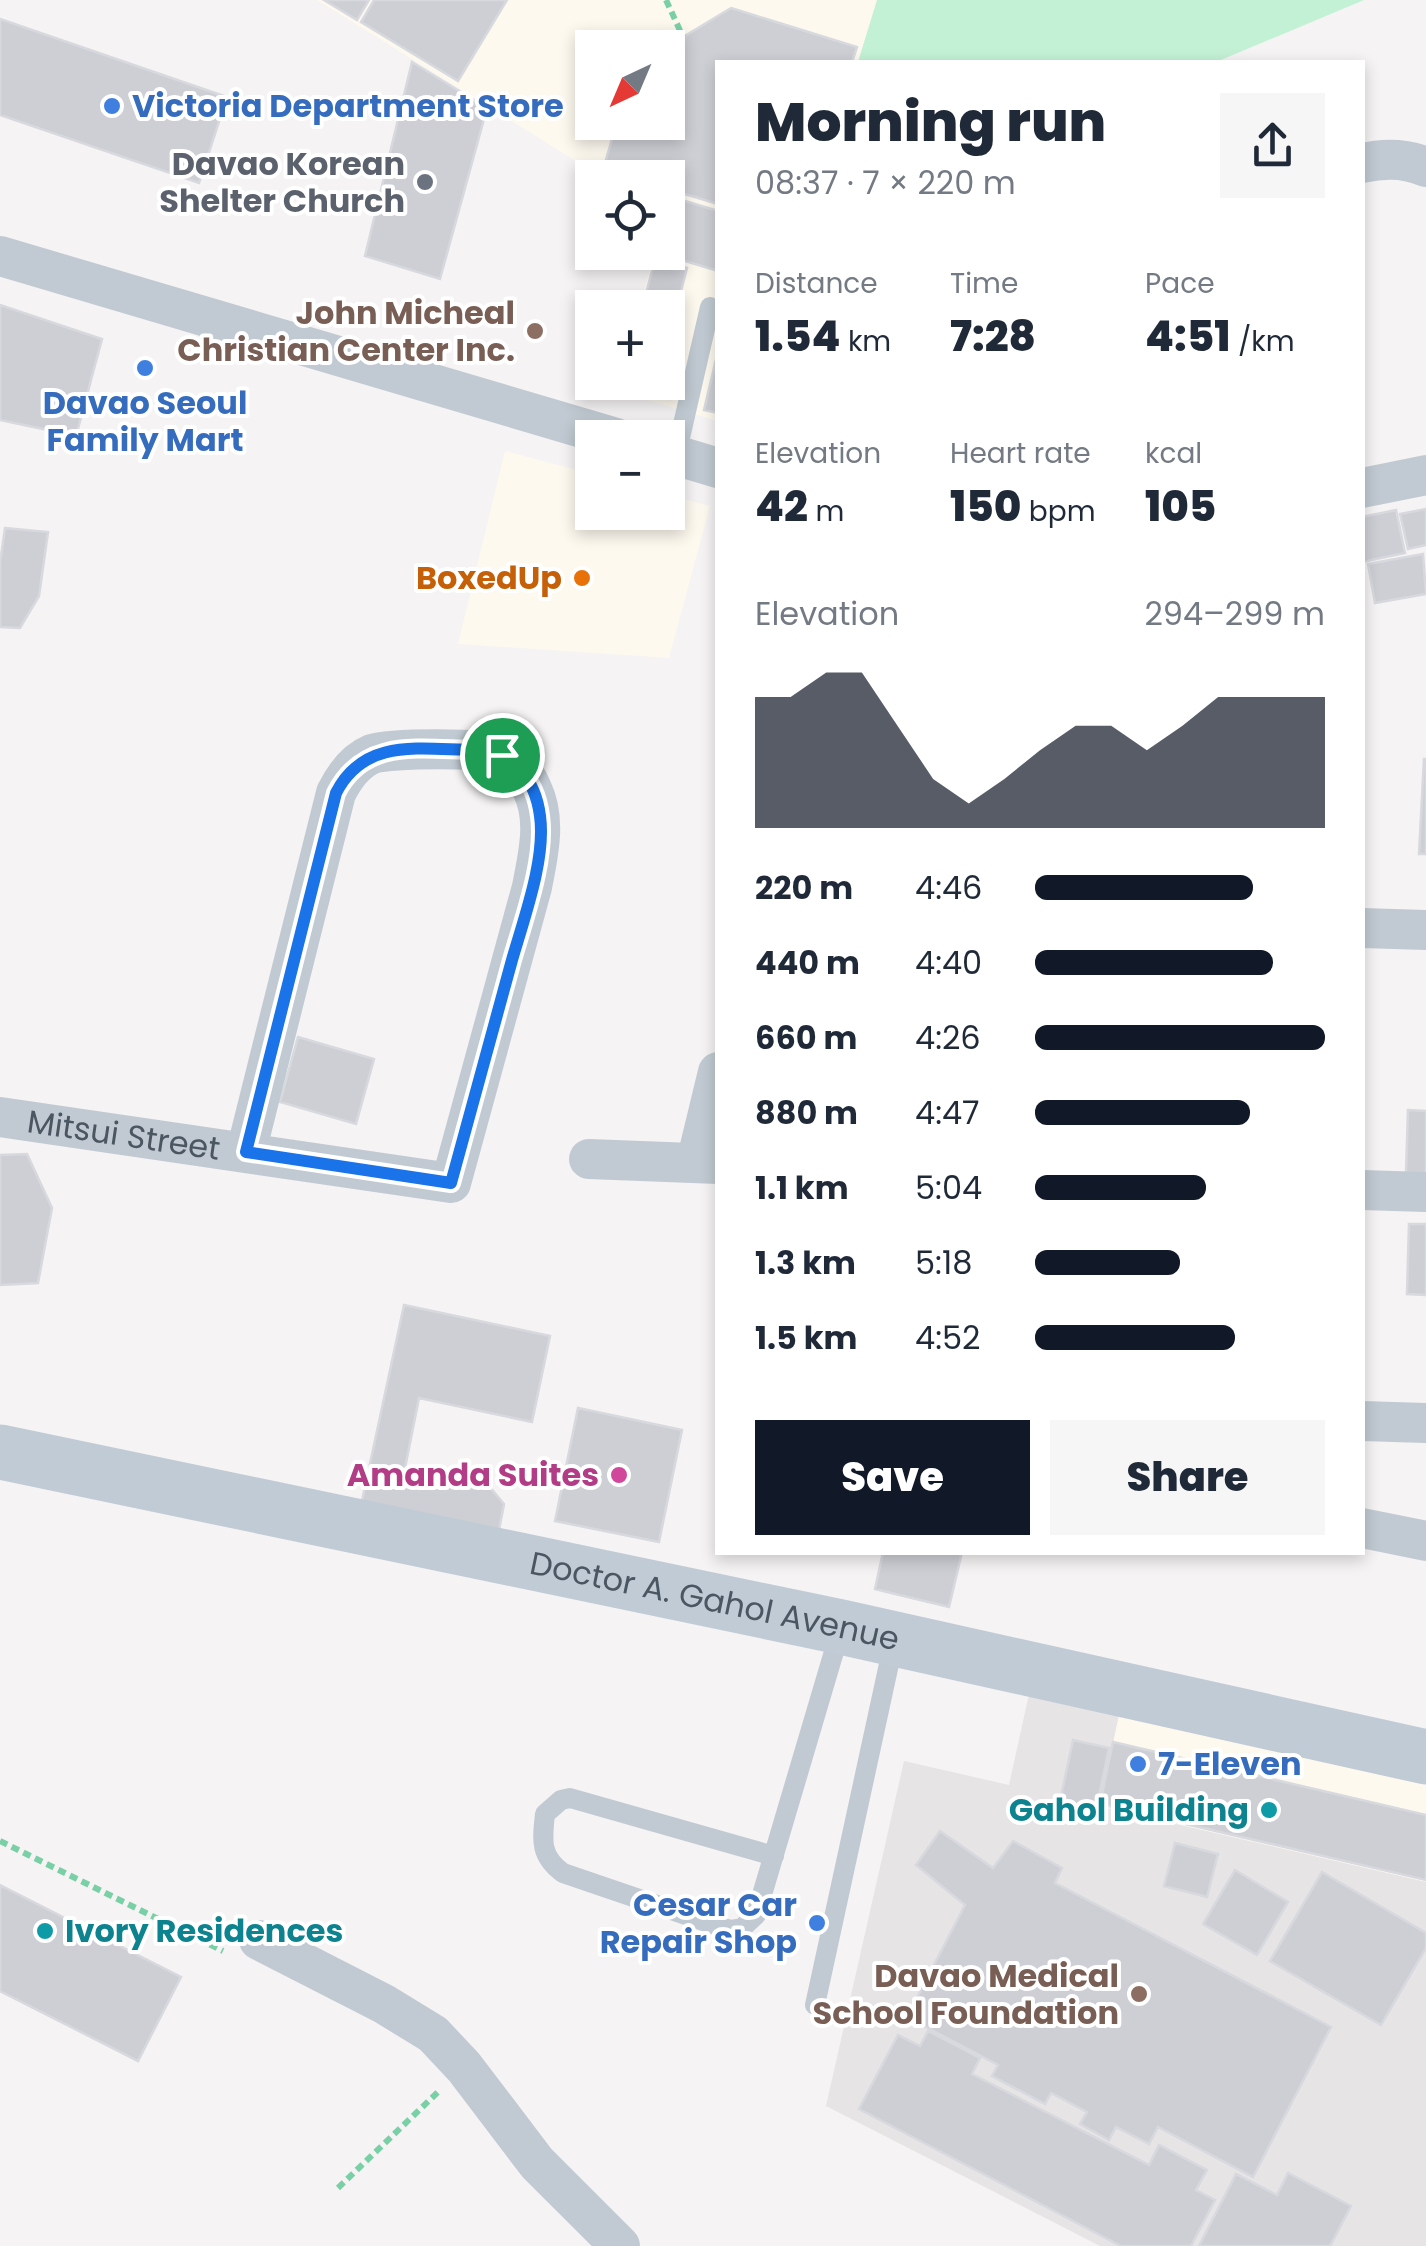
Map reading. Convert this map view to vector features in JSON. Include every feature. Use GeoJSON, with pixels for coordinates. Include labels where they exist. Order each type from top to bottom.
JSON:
{"type":"FeatureCollection","features":[{"type":"Feature","properties":{"kind":"main road","name":"Doctor A. Gahol Avenue"},"geometry":{"type":"LineString","coordinates":[[0,1452],[841,1627],[1426,1757]]}},
{"type":"Feature","properties":{"kind":"street"},"geometry":{"type":"LineString","coordinates":[[1365,162],[1412,161],[1426,167]]}},
{"type":"Feature","properties":{"kind":"street"},"geometry":{"type":"LineString","coordinates":[[0,256],[575,426]]}},
{"type":"Feature","properties":{"kind":"street"},"geometry":{"type":"LineString","coordinates":[[685,458],[715,467]]}},
{"type":"Feature","properties":{"kind":"street"},"geometry":{"type":"LineString","coordinates":[[1365,487],[1426,475]]}},
{"type":"Feature","properties":{"kind":"street","name":"Mitsui Street"},"geometry":{"type":"LineString","coordinates":[[0,1117],[451,1183],[538,855],[541,819],[534,791],[522,771],[502,755],[477,750],[387,751],[355,765],[342,780],[246,1152]]}},
{"type":"Feature","properties":{"kind":"street"},"geometry":{"type":"LineString","coordinates":[[1365,928],[1426,930]]}},
{"type":"Feature","properties":{"kind":"street"},"geometry":{"type":"LineString","coordinates":[[589,1159],[707,1163],[715,1097]]}},
{"type":"Feature","properties":{"kind":"street"},"geometry":{"type":"LineString","coordinates":[[1365,1190],[1426,1192]]}},
{"type":"Feature","properties":{"kind":"street"},"geometry":{"type":"LineString","coordinates":[[1365,1420],[1426,1422]]}},
{"type":"Feature","properties":{"kind":"street"},"geometry":{"type":"LineString","coordinates":[[1365,1529],[1426,1541]]}},
{"type":"Feature","properties":{"kind":"street"},"geometry":{"type":"LineString","coordinates":[[260,1940],[433,2034],[464,2067],[537,2162],[620,2246]]}},
{"type":"Feature","properties":{"kind":"lane"},"geometry":{"type":"LineString","coordinates":[[681,420],[710,307]]}},
{"type":"Feature","properties":{"kind":"lane"},"geometry":{"type":"LineString","coordinates":[[774,1856],[570,1798],[561,1800],[545,1814],[545,1855],[564,1873],[730,1930],[742,1928],[756,1914],[774,1856],[841,1627]]}},
{"type":"Feature","properties":{"kind":"lane"},"geometry":{"type":"LineString","coordinates":[[815,2005],[894,1639]]}},
{"type":"Feature","properties":{"kind":"path"},"geometry":{"type":"LineString","coordinates":[[666,0],[680,30]]}},
{"type":"Feature","properties":{"kind":"path"},"geometry":{"type":"LineString","coordinates":[[0,1841],[225,1952],[240,1952],[260,1940]]}},
{"type":"Feature","properties":{"kind":"path"},"geometry":{"type":"LineString","coordinates":[[338,2188],[464,2067]]}},
{"type":"Feature","properties":{"kind":"shaded area"},"geometry":{"type":"Polygon","coordinates":[[[317,0],[877,0],[859,60],[715,60],[715,420],[647,400],[685,400],[685,290],[644,290],[650,270],[685,270],[685,160],[575,161],[317,0]]]}},
{"type":"Feature","properties":{"kind":"shaded area","name":"BoxedUp"},"geometry":{"type":"Polygon","coordinates":[[[505,451],[575,470],[575,530],[685,530],[685,499],[710,506],[669,658],[458,644],[505,451]]]}},
{"type":"Feature","properties":{"kind":"shaded area","name":"Davao Medical School Foundation"},"geometry":{"type":"Polygon","coordinates":[[[1029,1694],[1119,1715],[1099,1806],[1426,1882],[1426,2246],[1100,2246],[826,2106],[904,1761],[1009,1785],[1029,1694]]]}},
{"type":"Feature","properties":{"kind":"shaded area","name":"Gahol Building"},"geometry":{"type":"Polygon","coordinates":[[[1119,1715],[1426,1785],[1426,1882],[1099,1806],[1119,1715]]]}},
{"type":"Feature","properties":{"kind":"green space"},"geometry":{"type":"Polygon","coordinates":[[[877,0],[1364,0],[1221,60],[859,60],[877,0]]]}},
{"type":"Feature","properties":{"kind":"building"},"geometry":{"type":"Polygon","coordinates":[[[324,0],[369,0],[357,20],[324,0]]]}},
{"type":"Feature","properties":{"kind":"building"},"geometry":{"type":"Polygon","coordinates":[[[374,0],[507,0],[458,81],[361,22],[374,0]]]}},
{"type":"Feature","properties":{"kind":"building"},"geometry":{"type":"Polygon","coordinates":[[[731,8],[857,47],[853,60],[715,60],[715,203],[685,194],[685,160],[606,160],[612,140],[685,140],[685,36],[731,8]]]}},
{"type":"Feature","properties":{"kind":"building","name":"Victoria Department Store"},"geometry":{"type":"Polygon","coordinates":[[[0,19],[227,97],[199,183],[0,115],[0,19]]]}},
{"type":"Feature","properties":{"kind":"building","name":"Davao Korean Shelter Church"},"geometry":{"type":"Polygon","coordinates":[[[412,62],[487,108],[440,279],[365,256],[412,62]]]}},
{"type":"Feature","properties":{"kind":"building"},"geometry":{"type":"Polygon","coordinates":[[[685,201],[715,210],[715,270],[685,261],[685,201]]]}},
{"type":"Feature","properties":{"kind":"building"},"geometry":{"type":"Polygon","coordinates":[[[687,268],[681,290],[647,290],[652,270],[687,268]]]}},
{"type":"Feature","properties":{"kind":"building"},"geometry":{"type":"Polygon","coordinates":[[[0,305],[102,339],[76,436],[0,420],[0,305]]]}},
{"type":"Feature","properties":{"kind":"building"},"geometry":{"type":"Polygon","coordinates":[[[715,364],[715,412],[704,410],[715,364]]]}},
{"type":"Feature","properties":{"kind":"building"},"geometry":{"type":"Polygon","coordinates":[[[1426,509],[1426,545],[1408,549],[1400,514],[1426,509]]]}},
{"type":"Feature","properties":{"kind":"building"},"geometry":{"type":"Polygon","coordinates":[[[1396,510],[1405,553],[1365,561],[1365,516],[1396,510]]]}},
{"type":"Feature","properties":{"kind":"building"},"geometry":{"type":"Polygon","coordinates":[[[5,528],[48,532],[39,596],[20,628],[0,627],[0,563],[5,528]]]}},
{"type":"Feature","properties":{"kind":"building"},"geometry":{"type":"Polygon","coordinates":[[[1423,554],[1426,594],[1375,603],[1368,564],[1423,554]]]}},
{"type":"Feature","properties":{"kind":"building"},"geometry":{"type":"Polygon","coordinates":[[[1424,759],[1426,854],[1419,854],[1424,759]]]}},
{"type":"Feature","properties":{"kind":"building"},"geometry":{"type":"Polygon","coordinates":[[[298,1037],[374,1059],[356,1124],[280,1102],[298,1037]]]}},
{"type":"Feature","properties":{"kind":"building"},"geometry":{"type":"Polygon","coordinates":[[[1408,1110],[1426,1111],[1426,1173],[1406,1173],[1408,1110]]]}},
{"type":"Feature","properties":{"kind":"building"},"geometry":{"type":"Polygon","coordinates":[[[27,1154],[52,1208],[38,1283],[0,1285],[0,1155],[27,1154]]]}},
{"type":"Feature","properties":{"kind":"building"},"geometry":{"type":"Polygon","coordinates":[[[1409,1224],[1426,1224],[1426,1295],[1407,1294],[1409,1224]]]}},
{"type":"Feature","properties":{"kind":"building"},"geometry":{"type":"Polygon","coordinates":[[[404,1305],[550,1336],[532,1422],[419,1398],[405,1468],[488,1485],[504,1504],[499,1530],[362,1501],[404,1305]]]}},
{"type":"Feature","properties":{"kind":"building","name":"Amanda Suites"},"geometry":{"type":"Polygon","coordinates":[[[578,1408],[682,1430],[659,1542],[555,1521],[578,1408]]]}},
{"type":"Feature","properties":{"kind":"building"},"geometry":{"type":"Polygon","coordinates":[[[882,1555],[961,1555],[949,1607],[875,1589],[882,1555]]]}},
{"type":"Feature","properties":{"kind":"building"},"geometry":{"type":"Polygon","coordinates":[[[1073,1740],[1109,1748],[1095,1815],[1059,1806],[1073,1740]]]}},
{"type":"Feature","properties":{"kind":"building","name":"Gahol Building"},"geometry":{"type":"Polygon","coordinates":[[[1113,1742],[1426,1815],[1426,1880],[1100,1804],[1113,1742]]]}},
{"type":"Feature","properties":{"kind":"building"},"geometry":{"type":"Polygon","coordinates":[[[940,1831],[993,1868],[1013,1841],[1062,1868],[1055,1883],[1331,2027],[1253,2177],[1158,2127],[1149,2144],[1116,2127],[1109,2140],[1080,2124],[1087,2112],[1051,2093],[1045,2104],[992,2076],[998,2065],[907,2017],[965,1905],[916,1865],[940,1831]]]}},
{"type":"Feature","properties":{"kind":"building"},"geometry":{"type":"Polygon","coordinates":[[[1175,1843],[1218,1854],[1207,1897],[1164,1886],[1175,1843]]]}},
{"type":"Feature","properties":{"kind":"building"},"geometry":{"type":"Polygon","coordinates":[[[1235,1870],[1288,1902],[1257,1955],[1203,1924],[1235,1870]]]}},
{"type":"Feature","properties":{"kind":"building"},"geometry":{"type":"Polygon","coordinates":[[[1322,1872],[1426,1933],[1426,1948],[1381,2025],[1270,1961],[1322,1872]]]}},
{"type":"Feature","properties":{"kind":"building","name":"Ivory Residences"},"geometry":{"type":"Polygon","coordinates":[[[0,1885],[181,1977],[138,2061],[0,1991],[0,1885]]]}},
{"type":"Feature","properties":{"kind":"building"},"geometry":{"type":"Polygon","coordinates":[[[928,2031],[980,2058],[972,2074],[1149,2165],[1159,2145],[1207,2170],[1196,2190],[1215,2200],[1191,2246],[1121,2246],[859,2109],[898,2035],[920,2046],[928,2031]]]}},
{"type":"Feature","properties":{"kind":"building"},"geometry":{"type":"Polygon","coordinates":[[[1288,2173],[1351,2206],[1330,2246],[1199,2246],[1236,2174],[1277,2195],[1288,2173]]]}},
{"type":"Feature","properties":{"kind":"place","name":"Victoria Department Store"},"geometry":{"type":"Point","coordinates":[112,106]}},
{"type":"Feature","properties":{"kind":"place","name":"Davao Korean Shelter Church"},"geometry":{"type":"Point","coordinates":[425,182]}},
{"type":"Feature","properties":{"kind":"place","name":"John Micheal Christian Center Inc."},"geometry":{"type":"Point","coordinates":[535,331]}},
{"type":"Feature","properties":{"kind":"place","name":"Davao Seoul Family Mart"},"geometry":{"type":"Point","coordinates":[145,368]}},
{"type":"Feature","properties":{"kind":"place","name":"BoxedUp"},"geometry":{"type":"Point","coordinates":[582,578]}},
{"type":"Feature","properties":{"kind":"place","name":"Amanda Suites"},"geometry":{"type":"Point","coordinates":[619,1475]}},
{"type":"Feature","properties":{"kind":"place","name":"7-Eleven"},"geometry":{"type":"Point","coordinates":[1138,1764]}},
{"type":"Feature","properties":{"kind":"place","name":"Gahol Building"},"geometry":{"type":"Point","coordinates":[1269,1810]}},
{"type":"Feature","properties":{"kind":"place","name":"Cesar Car Repair Shop"},"geometry":{"type":"Point","coordinates":[817,1923]}},
{"type":"Feature","properties":{"kind":"place","name":"Ivory Residences"},"geometry":{"type":"Point","coordinates":[45,1931]}},
{"type":"Feature","properties":{"kind":"place","name":"Davao Medical School Foundation"},"geometry":{"type":"Point","coordinates":[1139,1994]}},
{"type":"Feature","properties":{"kind":"route"},"geometry":{"type":"LineString","coordinates":[[477,750],[502,755],[522,771],[534,791],[541,819],[538,855],[451,1183],[246,1152],[342,780],[355,765],[387,751],[477,750]]}}]}
